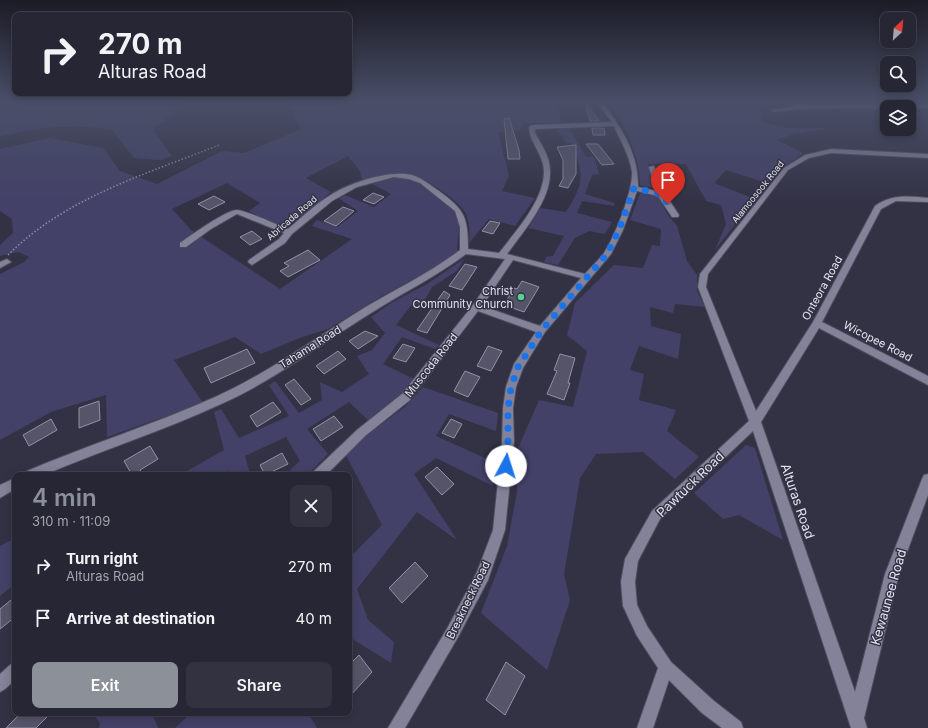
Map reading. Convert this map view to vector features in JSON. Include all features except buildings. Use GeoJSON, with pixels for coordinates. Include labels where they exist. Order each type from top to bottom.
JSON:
{"type":"FeatureCollection","features":[{"type":"Feature","properties":{"kind":"street","name":"Muscoda Road"},"geometry":{"type":"LineString","coordinates":[[321,472],[361,433],[406,397],[476,307],[519,232],[540,199],[546,186],[548,171],[532,134]]}},
{"type":"Feature","properties":{"kind":"street","name":"Breakneck Road"},"geometry":{"type":"LineString","coordinates":[[396,728],[453,632],[483,575],[499,530],[504,495],[508,442],[508,408],[511,387],[518,367],[542,330],[607,254],[619,230],[634,188],[635,172],[620,134]]}},
{"type":"Feature","properties":{"kind":"street","name":"Alamoosook Road"},"geometry":{"type":"LineString","coordinates":[[702,287],[704,274],[786,169],[800,159],[810,154],[826,151],[928,156]]}},
{"type":"Feature","properties":{"kind":"street"},"geometry":{"type":"LineString","coordinates":[[652,167],[661,194],[675,215]]}},
{"type":"Feature","properties":{"kind":"street","name":"Abricada Road"},"geometry":{"type":"LineString","coordinates":[[252,262],[282,241],[289,232],[329,199],[380,178],[394,175],[404,175],[422,182],[458,210],[464,227],[464,251]]}},
{"type":"Feature","properties":{"kind":"street"},"geometry":{"type":"LineString","coordinates":[[634,188],[661,194]]}},
{"type":"Feature","properties":{"kind":"street","name":"Onteora Road"},"geometry":{"type":"LineString","coordinates":[[755,422],[817,323],[878,208],[884,202],[892,198],[928,200]]}},
{"type":"Feature","properties":{"kind":"street"},"geometry":{"type":"LineString","coordinates":[[183,245],[208,227],[236,212],[289,232]]}},
{"type":"Feature","properties":{"kind":"street"},"geometry":{"type":"LineString","coordinates":[[464,251],[506,256],[587,277]]}},
{"type":"Feature","properties":{"kind":"street","name":"Tahama Road"},"geometry":{"type":"LineString","coordinates":[[38,472],[71,457],[209,404],[245,388],[385,300],[443,268],[464,251]]}},
{"type":"Feature","properties":{"kind":"street","name":"Alturas Road"},"geometry":{"type":"LineString","coordinates":[[702,287],[755,422],[858,722]]}},
{"type":"Feature","properties":{"kind":"street"},"geometry":{"type":"LineString","coordinates":[[476,307],[542,330]]}},
{"type":"Feature","properties":{"kind":"street","name":"Wicopee Road"},"geometry":{"type":"LineString","coordinates":[[817,323],[928,381]]}},
{"type":"Feature","properties":{"kind":"street","name":"Pawtuck Road"},"geometry":{"type":"LineString","coordinates":[[735,728],[708,707],[666,666],[642,631],[630,606],[628,582],[632,559],[656,515],[755,422]]}},
{"type":"Feature","properties":{"kind":"street","name":"Kewaunee Road"},"geometry":{"type":"LineString","coordinates":[[858,722],[892,574],[928,479]]}},
{"type":"Feature","properties":{"kind":"street"},"geometry":{"type":"LineString","coordinates":[[0,492],[12,485]]}},
{"type":"Feature","properties":{"kind":"street"},"geometry":{"type":"LineString","coordinates":[[645,728],[666,666]]}},
{"type":"Feature","properties":{"kind":"street"},"geometry":{"type":"LineString","coordinates":[[0,684],[12,673]]}},
{"type":"Feature","properties":{"kind":"path"},"geometry":{"type":"LineString","coordinates":[[4,263],[9,253],[22,241],[84,201],[111,188],[219,145]]}},
{"type":"Feature","properties":{"kind":"shaded area"},"geometry":{"type":"Polygon","coordinates":[[[0,134],[11,134],[0,137],[0,134]]]}},
{"type":"Feature","properties":{"kind":"shaded area"},"geometry":{"type":"Polygon","coordinates":[[[115,134],[156,134],[172,156],[160,160],[134,158],[115,134]]]}},
{"type":"Feature","properties":{"kind":"shaded area"},"geometry":{"type":"Polygon","coordinates":[[[289,134],[498,134],[509,176],[502,191],[535,198],[515,226],[489,219],[469,243],[469,225],[465,212],[457,203],[443,192],[419,177],[405,173],[362,181],[360,171],[348,156],[306,178],[331,192],[299,218],[285,224],[274,223],[249,211],[260,203],[227,183],[172,209],[191,230],[280,289],[352,239],[312,226],[317,220],[337,227],[358,211],[338,198],[345,195],[374,207],[391,194],[372,184],[392,178],[410,179],[423,186],[454,211],[459,226],[457,252],[438,266],[380,297],[328,329],[302,337],[261,354],[235,337],[174,360],[203,403],[107,437],[106,395],[51,412],[0,440],[0,274],[24,262],[29,257],[18,252],[0,256],[0,245],[13,233],[12,219],[0,211],[0,149],[50,138],[103,148],[120,171],[157,184],[222,151],[244,153],[289,134]]]}},
{"type":"Feature","properties":{"kind":"shaded area"},"geometry":{"type":"Polygon","coordinates":[[[560,134],[573,134],[586,157],[594,157],[599,174],[592,175],[585,194],[615,203],[614,206],[582,201],[577,213],[612,222],[605,234],[589,231],[575,238],[558,265],[544,262],[546,257],[553,256],[564,236],[528,228],[540,208],[566,212],[572,202],[579,186],[580,171],[579,163],[571,143],[566,143],[560,134]]]}},
{"type":"Feature","properties":{"kind":"shaded area"},"geometry":{"type":"Polygon","coordinates":[[[627,134],[794,134],[777,140],[803,153],[781,169],[769,184],[726,170],[714,183],[755,199],[715,250],[726,224],[721,205],[706,201],[686,164],[648,164],[655,188],[640,185],[640,175],[627,134]]]}},
{"type":"Feature","properties":{"kind":"shaded area"},"geometry":{"type":"Polygon","coordinates":[[[640,193],[658,196],[668,215],[677,226],[687,261],[697,275],[697,291],[705,307],[675,304],[673,313],[650,307],[651,326],[681,334],[678,359],[639,346],[630,370],[644,374],[639,400],[676,410],[667,431],[699,457],[675,479],[643,452],[596,454],[580,478],[564,574],[570,600],[547,670],[481,613],[507,546],[517,492],[516,453],[539,400],[573,407],[587,351],[567,335],[575,303],[614,265],[643,268],[652,245],[660,246],[661,229],[630,220],[640,193]]]}},
{"type":"Feature","properties":{"kind":"shaded area"},"geometry":{"type":"Polygon","coordinates":[[[464,259],[457,271],[432,287],[421,306],[413,303],[396,325],[439,345],[435,349],[402,337],[383,364],[414,379],[402,394],[369,421],[349,402],[307,429],[328,454],[310,472],[292,472],[290,470],[300,461],[286,437],[245,456],[249,472],[230,472],[229,470],[225,472],[185,472],[224,450],[214,412],[221,409],[239,438],[289,416],[269,385],[275,381],[299,413],[322,400],[320,382],[342,392],[369,374],[357,356],[372,350],[385,333],[371,317],[393,302],[427,284],[464,259]]]}},
{"type":"Feature","properties":{"kind":"shaded area"},"geometry":{"type":"Polygon","coordinates":[[[423,387],[498,413],[496,431],[449,414],[436,436],[496,463],[493,486],[436,458],[414,474],[457,540],[417,512],[357,589],[368,620],[394,642],[391,663],[354,640],[352,637],[352,555],[382,525],[346,455],[361,439],[405,407],[423,387]]]}},
{"type":"Feature","properties":{"kind":"shaded area"},"geometry":{"type":"Polygon","coordinates":[[[746,445],[755,448],[783,540],[739,515],[723,519],[694,493],[746,445]]]}},
{"type":"Feature","properties":{"kind":"shaded area"},"geometry":{"type":"Polygon","coordinates":[[[12,540],[12,586],[0,596],[0,546],[12,540]]]}},
{"type":"Feature","properties":{"kind":"shaded area"},"geometry":{"type":"Polygon","coordinates":[[[94,716],[153,716],[158,728],[99,728],[100,723],[94,716]]]}},
{"type":"Feature","properties":{"kind":"shaded area"},"geometry":{"type":"Polygon","coordinates":[[[188,716],[310,716],[317,728],[175,728],[188,716]]]}},
{"type":"Feature","properties":{"kind":"place","name":"Christ Community Church"},"geometry":{"type":"Point","coordinates":[521,297]}},
{"type":"Feature","properties":{"kind":"route"},"geometry":{"type":"LineString","coordinates":[[506,466],[508,408],[511,387],[518,367],[530,347],[556,313],[607,254],[619,230],[634,188],[661,194],[668,204]]}}]}
